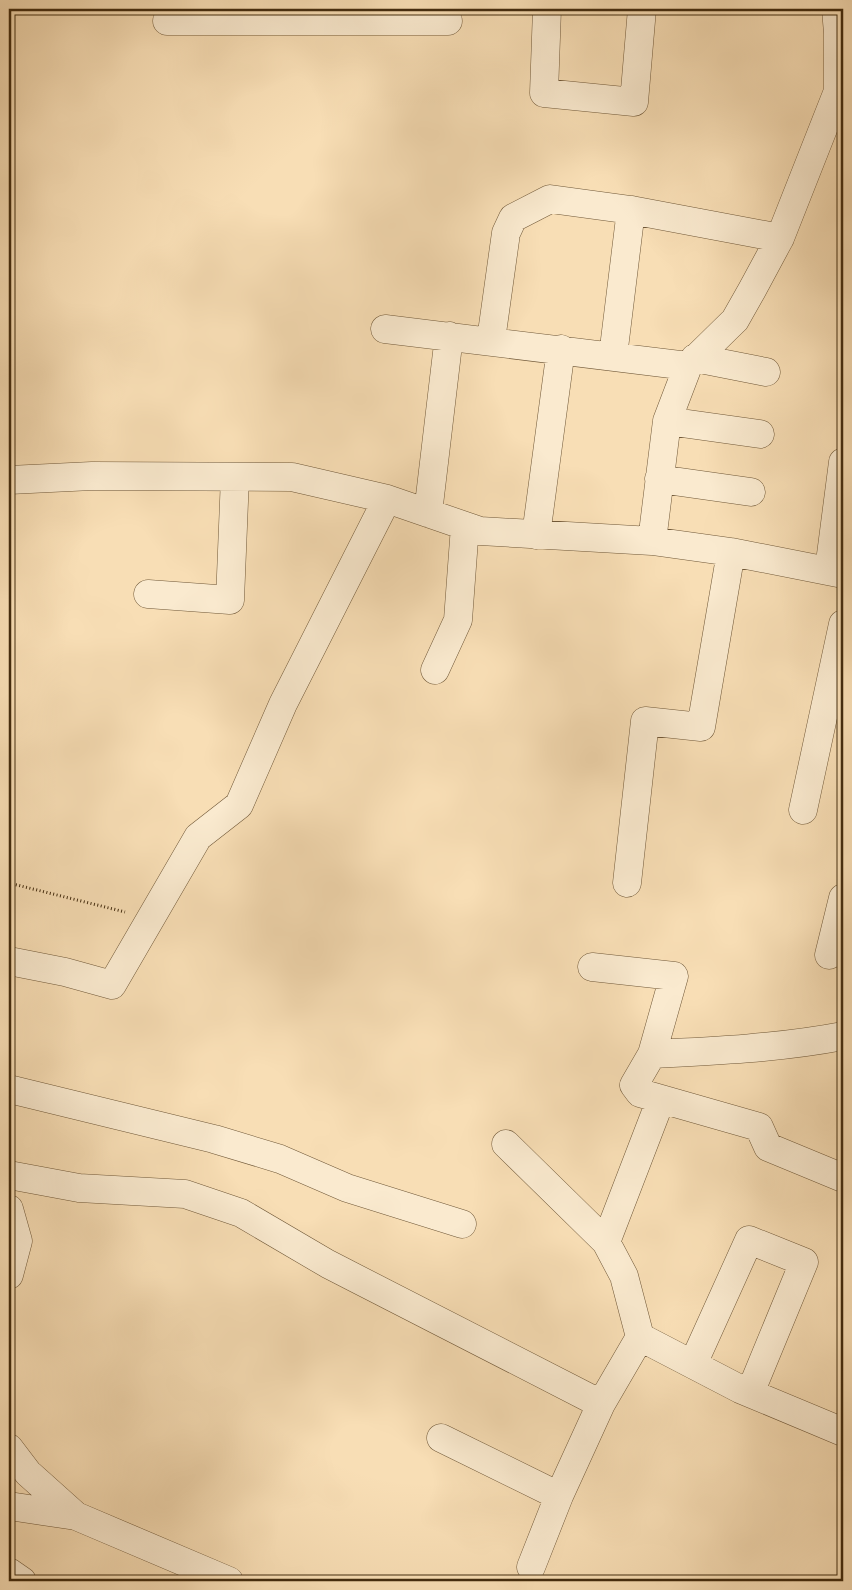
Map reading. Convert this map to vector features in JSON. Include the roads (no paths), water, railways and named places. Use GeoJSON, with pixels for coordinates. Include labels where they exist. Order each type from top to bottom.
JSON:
{"type":"FeatureCollection","features":[{"type":"Feature","properties":{"kind":"street"},"geometry":{"type":"LineString","coordinates":[[548,9],[544,93],[634,102],[642,9]]}},
{"type":"Feature","properties":{"kind":"street"},"geometry":{"type":"LineString","coordinates":[[167,21],[334,15],[448,21]]}},
{"type":"Feature","properties":{"kind":"street"},"geometry":{"type":"LineString","coordinates":[[652,541],[667,421],[691,362],[735,320],[780,238],[841,93],[839,24]]}},
{"type":"Feature","properties":{"kind":"street"},"geometry":{"type":"LineString","coordinates":[[491,340],[506,233],[513,218],[550,199],[631,210],[780,238]]}},
{"type":"Feature","properties":{"kind":"street"},"geometry":{"type":"LineString","coordinates":[[613,356],[631,210]]}},
{"type":"Feature","properties":{"kind":"street"},"geometry":{"type":"LineString","coordinates":[[385,329],[491,340],[613,356],[691,362],[766,372]]}},
{"type":"Feature","properties":{"kind":"street"},"geometry":{"type":"LineString","coordinates":[[428,513],[449,336]]}},
{"type":"Feature","properties":{"kind":"street"},"geometry":{"type":"LineString","coordinates":[[536,534],[561,349]]}},
{"type":"Feature","properties":{"kind":"street"},"geometry":{"type":"LineString","coordinates":[[667,421],[760,434]]}},
{"type":"Feature","properties":{"kind":"street"},"geometry":{"type":"LineString","coordinates":[[9,480],[92,476],[292,477],[387,499],[480,531],[652,541],[732,552],[836,572],[843,462]]}},
{"type":"Feature","properties":{"kind":"street"},"geometry":{"type":"LineString","coordinates":[[148,594],[230,600],[235,477]]}},
{"type":"Feature","properties":{"kind":"street"},"geometry":{"type":"LineString","coordinates":[[659,479],[751,492]]}},
{"type":"Feature","properties":{"kind":"street"},"geometry":{"type":"LineString","coordinates":[[9,961],[65,972],[112,985],[198,837],[239,805],[283,704],[387,499]]}},
{"type":"Feature","properties":{"kind":"street"},"geometry":{"type":"LineString","coordinates":[[435,670],[458,620],[465,526]]}},
{"type":"Feature","properties":{"kind":"street"},"geometry":{"type":"LineString","coordinates":[[627,884],[645,721],[701,727],[732,552]]}},
{"type":"Feature","properties":{"kind":"street"},"geometry":{"type":"LineString","coordinates":[[803,810],[843,624]]}},
{"type":"Feature","properties":{"kind":"street"},"geometry":{"type":"LineString","coordinates":[[829,955],[843,898]]}},
{"type":"Feature","properties":{"kind":"street"},"geometry":{"type":"LineString","coordinates":[[592,967],[674,976],[652,1054],[634,1085],[640,1093],[760,1127],[768,1147],[843,1178]]}},
{"type":"Feature","properties":{"kind":"street"},"geometry":{"type":"LineString","coordinates":[[652,1054],[730,1051],[806,1043],[843,1036]]}},
{"type":"Feature","properties":{"kind":"street"},"geometry":{"type":"LineString","coordinates":[[9,1089],[214,1139],[280,1160],[347,1188],[462,1224]]}},
{"type":"Feature","properties":{"kind":"street"},"geometry":{"type":"LineString","coordinates":[[606,1242],[661,1099]]}},
{"type":"Feature","properties":{"kind":"street"},"geometry":{"type":"LineString","coordinates":[[506,1144],[606,1242],[624,1276],[640,1337],[601,1404],[559,1496],[531,1568]]}},
{"type":"Feature","properties":{"kind":"street"},"geometry":{"type":"LineString","coordinates":[[9,1175],[79,1188],[185,1194],[241,1214],[328,1264],[601,1404]]}},
{"type":"Feature","properties":{"kind":"street"},"geometry":{"type":"LineString","coordinates":[[9,1275],[18,1242],[10,1219]]}},
{"type":"Feature","properties":{"kind":"street"},"geometry":{"type":"LineString","coordinates":[[693,1364],[749,1240],[804,1262],[750,1393]]}},
{"type":"Feature","properties":{"kind":"street"},"geometry":{"type":"LineString","coordinates":[[640,1337],[750,1393],[843,1432]]}},
{"type":"Feature","properties":{"kind":"street"},"geometry":{"type":"LineString","coordinates":[[441,1438],[559,1496]]}},
{"type":"Feature","properties":{"kind":"street"},"geometry":{"type":"LineString","coordinates":[[9,1448],[28,1473],[76,1516]]}},
{"type":"Feature","properties":{"kind":"street"},"geometry":{"type":"LineString","coordinates":[[9,1506],[76,1516],[229,1581]]}},
{"type":"Feature","properties":{"kind":"street"},"geometry":{"type":"LineString","coordinates":[[9,1572],[22,1581]]}}]}
